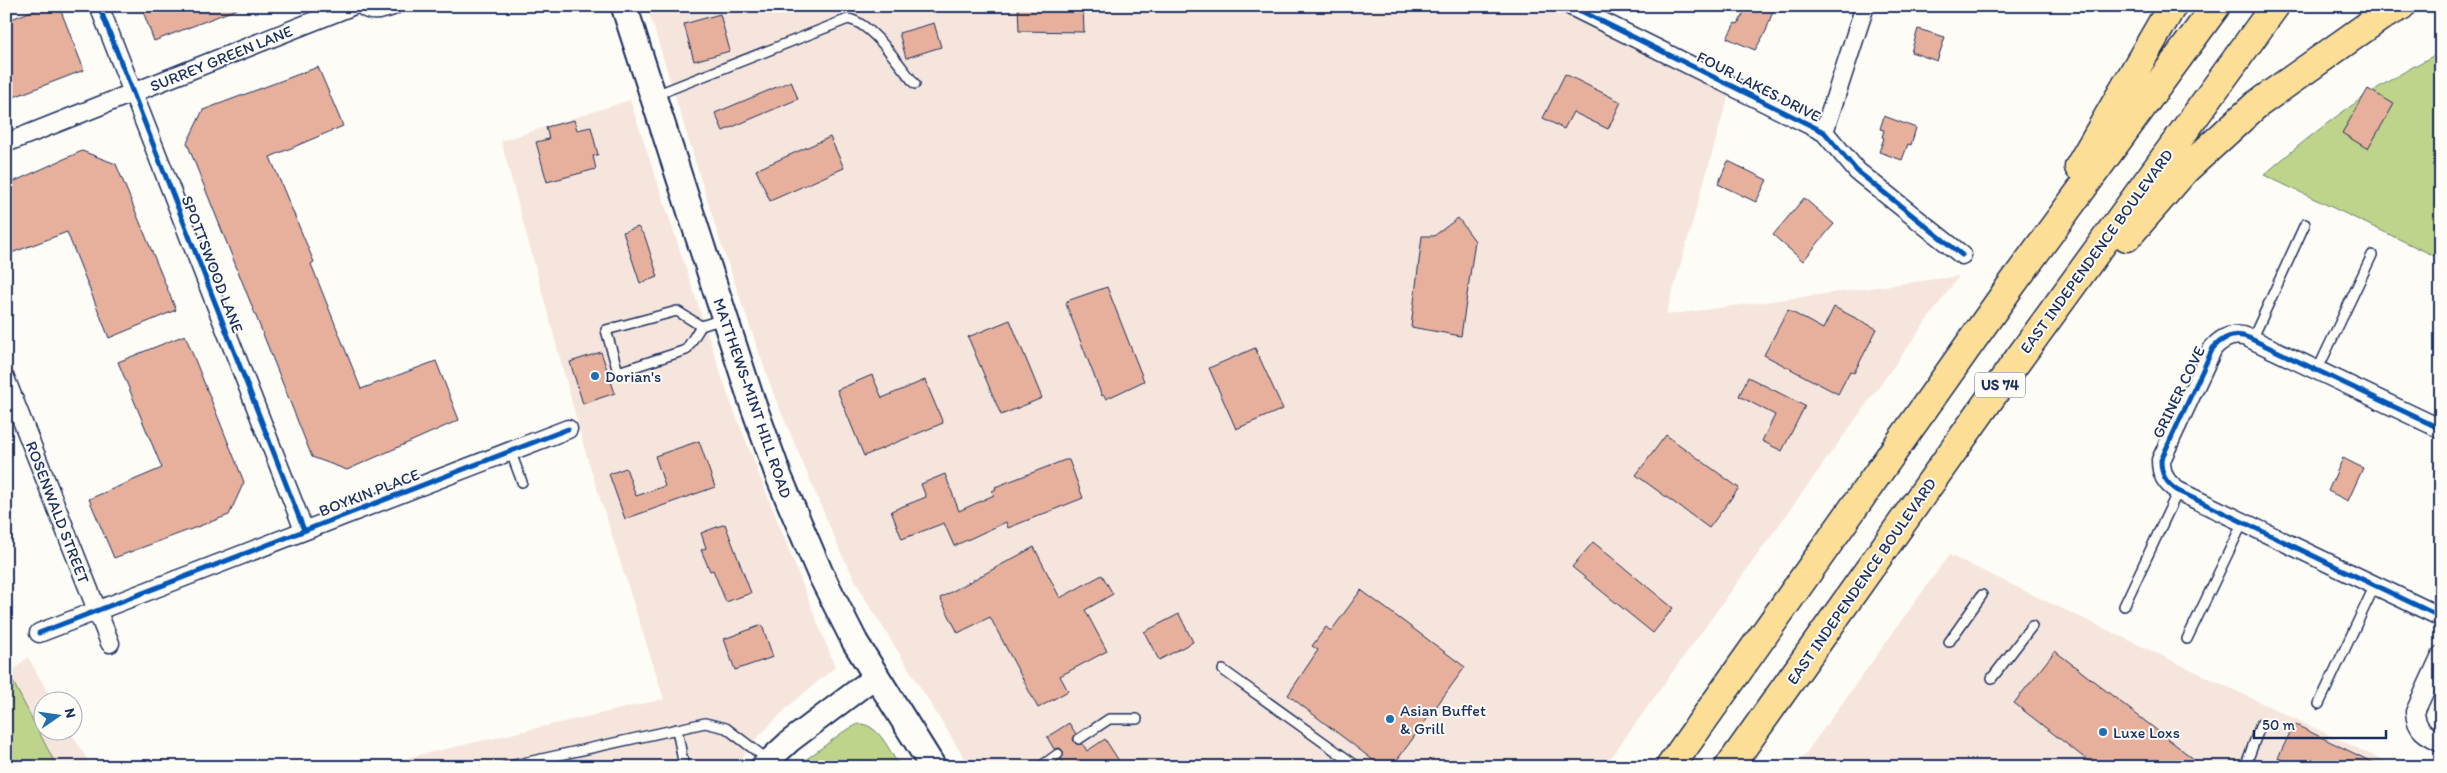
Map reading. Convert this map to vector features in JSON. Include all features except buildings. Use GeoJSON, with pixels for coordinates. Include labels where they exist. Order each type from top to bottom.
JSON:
{"type":"FeatureCollection","features":[{"type":"Feature","properties":{"kind":"highway"},"geometry":{"type":"LineString","coordinates":[[2007,292],[2172,6]]}},
{"type":"Feature","properties":{"kind":"highway","name":"US 74"},"geometry":{"type":"LineString","coordinates":[[1670,767],[2007,292],[2216,6]]}},
{"type":"Feature","properties":{"kind":"highway","name":"EAST INDEPENDENCE BOULEVARD"},"geometry":{"type":"LineString","coordinates":[[1729,767],[2009,372],[2275,6]]}},
{"type":"Feature","properties":{"kind":"highway"},"geometry":{"type":"LineString","coordinates":[[2009,372],[2185,170],[2256,105],[2364,28],[2401,6]]}},
{"type":"Feature","properties":{"kind":"main road","name":"MATTHEWS-MINT HILL ROAD"},"geometry":{"type":"LineString","coordinates":[[624,6],[725,318],[779,477],[804,539],[843,618],[876,676],[933,767]]}},
{"type":"Feature","properties":{"kind":"street","name":"SPOTTSWOOD LANE"},"geometry":{"type":"LineString","coordinates":[[99,6],[304,530]]}},
{"type":"Feature","properties":{"kind":"street","name":"SURREY GREEN LANE"},"geometry":{"type":"LineString","coordinates":[[6,143],[352,6]]}},
{"type":"Feature","properties":{"kind":"street"},"geometry":{"type":"LineString","coordinates":[[364,6],[367,10],[378,11],[394,6]]}},
{"type":"Feature","properties":{"kind":"street","name":"FOUR LAKES DRIVE"},"geometry":{"type":"LineString","coordinates":[[1571,6],[1824,132],[1857,171],[1962,255]]}},
{"type":"Feature","properties":{"kind":"street"},"geometry":{"type":"LineString","coordinates":[[1824,132],[1865,6]]}},
{"type":"Feature","properties":{"kind":"street","name":"GRINER COVE"},"geometry":{"type":"LineString","coordinates":[[2441,429],[2252,340],[2235,335],[2226,337],[2213,348],[2161,460],[2161,469],[2167,482],[2178,491],[2441,616]]}},
{"type":"Feature","properties":{"kind":"street","name":"ROSENWALD STREET"},"geometry":{"type":"LineString","coordinates":[[6,380],[110,643]]}},
{"type":"Feature","properties":{"kind":"street","name":"BOYKIN PLACE"},"geometry":{"type":"LineString","coordinates":[[39,633],[568,429]]}},
{"type":"Feature","properties":{"kind":"street"},"geometry":{"type":"LineString","coordinates":[[2441,655],[2415,712],[2415,721],[2423,732],[2441,742]]}},
{"type":"Feature","properties":{"kind":"street"},"geometry":{"type":"LineString","coordinates":[[765,763],[876,676]]}},
{"type":"Feature","properties":{"kind":"lane"},"geometry":{"type":"LineString","coordinates":[[653,96],[848,19],[858,21],[870,31],[915,84]]}},
{"type":"Feature","properties":{"kind":"lane"},"geometry":{"type":"LineString","coordinates":[[2252,340],[2305,224]]}},
{"type":"Feature","properties":{"kind":"lane"},"geometry":{"type":"LineString","coordinates":[[2317,371],[2372,254]]}},
{"type":"Feature","properties":{"kind":"lane"},"geometry":{"type":"LineString","coordinates":[[701,326],[677,311],[606,330],[618,372],[686,350],[701,326],[725,318]]}},
{"type":"Feature","properties":{"kind":"lane"},"geometry":{"type":"LineString","coordinates":[[510,450],[522,482]]}},
{"type":"Feature","properties":{"kind":"lane"},"geometry":{"type":"LineString","coordinates":[[2124,606],[2178,491]]}},
{"type":"Feature","properties":{"kind":"lane"},"geometry":{"type":"LineString","coordinates":[[2187,639],[2243,522]]}},
{"type":"Feature","properties":{"kind":"lane"},"geometry":{"type":"LineString","coordinates":[[2319,704],[2375,585]]}},
{"type":"Feature","properties":{"kind":"lane"},"geometry":{"type":"LineString","coordinates":[[1949,642],[1982,595]]}},
{"type":"Feature","properties":{"kind":"lane"},"geometry":{"type":"LineString","coordinates":[[1992,678],[2032,626]]}},
{"type":"Feature","properties":{"kind":"lane"},"geometry":{"type":"LineString","coordinates":[[1223,670],[1358,767]]}},
{"type":"Feature","properties":{"kind":"lane"},"geometry":{"type":"LineString","coordinates":[[1079,739],[1109,719],[1138,719]]}},
{"type":"Feature","properties":{"kind":"lane"},"geometry":{"type":"LineString","coordinates":[[504,767],[705,723],[726,728],[765,763]]}},
{"type":"Feature","properties":{"kind":"lane"},"geometry":{"type":"LineString","coordinates":[[2245,767],[2261,724]]}},
{"type":"Feature","properties":{"kind":"lane"},"geometry":{"type":"LineString","coordinates":[[676,729],[684,767]]}},
{"type":"Feature","properties":{"kind":"lane"},"geometry":{"type":"LineString","coordinates":[[1040,767],[1058,754]]}},
{"type":"Feature","properties":{"kind":"shaded area"},"geometry":{"type":"Polygon","coordinates":[[[647,6],[1586,6],[1733,80],[1666,315],[1959,276],[1604,767],[970,767],[866,600],[841,553],[774,395],[720,241],[647,6]]]}},
{"type":"Feature","properties":{"kind":"shaded area"},"geometry":{"type":"Polygon","coordinates":[[[630,100],[729,398],[835,667],[790,705],[756,739],[735,767],[367,767],[664,699],[586,454],[501,141],[630,100]]]}},
{"type":"Feature","properties":{"kind":"shaded area"},"geometry":{"type":"Polygon","coordinates":[[[1949,555],[2397,767],[1796,767],[1949,555]]]}},
{"type":"Feature","properties":{"kind":"shaded area"},"geometry":{"type":"Polygon","coordinates":[[[28,657],[46,690],[32,690],[32,740],[76,740],[92,767],[6,767],[6,677],[28,657]]]}},
{"type":"Feature","properties":{"kind":"green space"},"geometry":{"type":"Polygon","coordinates":[[[2441,52],[2441,259],[2264,175],[2348,108],[2393,78],[2441,52]]]}},
{"type":"Feature","properties":{"kind":"green space"},"geometry":{"type":"Polygon","coordinates":[[[6,668],[32,719],[32,740],[43,740],[57,767],[6,767],[6,668]]]}},
{"type":"Feature","properties":{"kind":"green space"},"geometry":{"type":"Polygon","coordinates":[[[858,724],[872,728],[878,733],[900,767],[796,767],[843,732],[858,724]]]}},
{"type":"Feature","properties":{"kind":"cycle path"},"geometry":{"type":"LineString","coordinates":[[99,6],[304,530]]}},
{"type":"Feature","properties":{"kind":"cycle path"},"geometry":{"type":"LineString","coordinates":[[1571,6],[1824,132],[1857,171],[1962,255]]}},
{"type":"Feature","properties":{"kind":"cycle path"},"geometry":{"type":"LineString","coordinates":[[2441,429],[2239,335],[2225,338],[2213,348],[2161,460],[2165,478],[2178,491],[2441,617]]}},
{"type":"Feature","properties":{"kind":"cycle path"},"geometry":{"type":"LineString","coordinates":[[39,633],[568,429]]}},
{"type":"Feature","properties":{"kind":"place","name":"Dorian's"},"geometry":{"type":"Point","coordinates":[595,376]}},
{"type":"Feature","properties":{"kind":"place","name":"Asian Buffet & Grill"},"geometry":{"type":"Point","coordinates":[1390,719]}},
{"type":"Feature","properties":{"kind":"place","name":"Luxe Loxs"},"geometry":{"type":"Point","coordinates":[2103,732]}}]}
